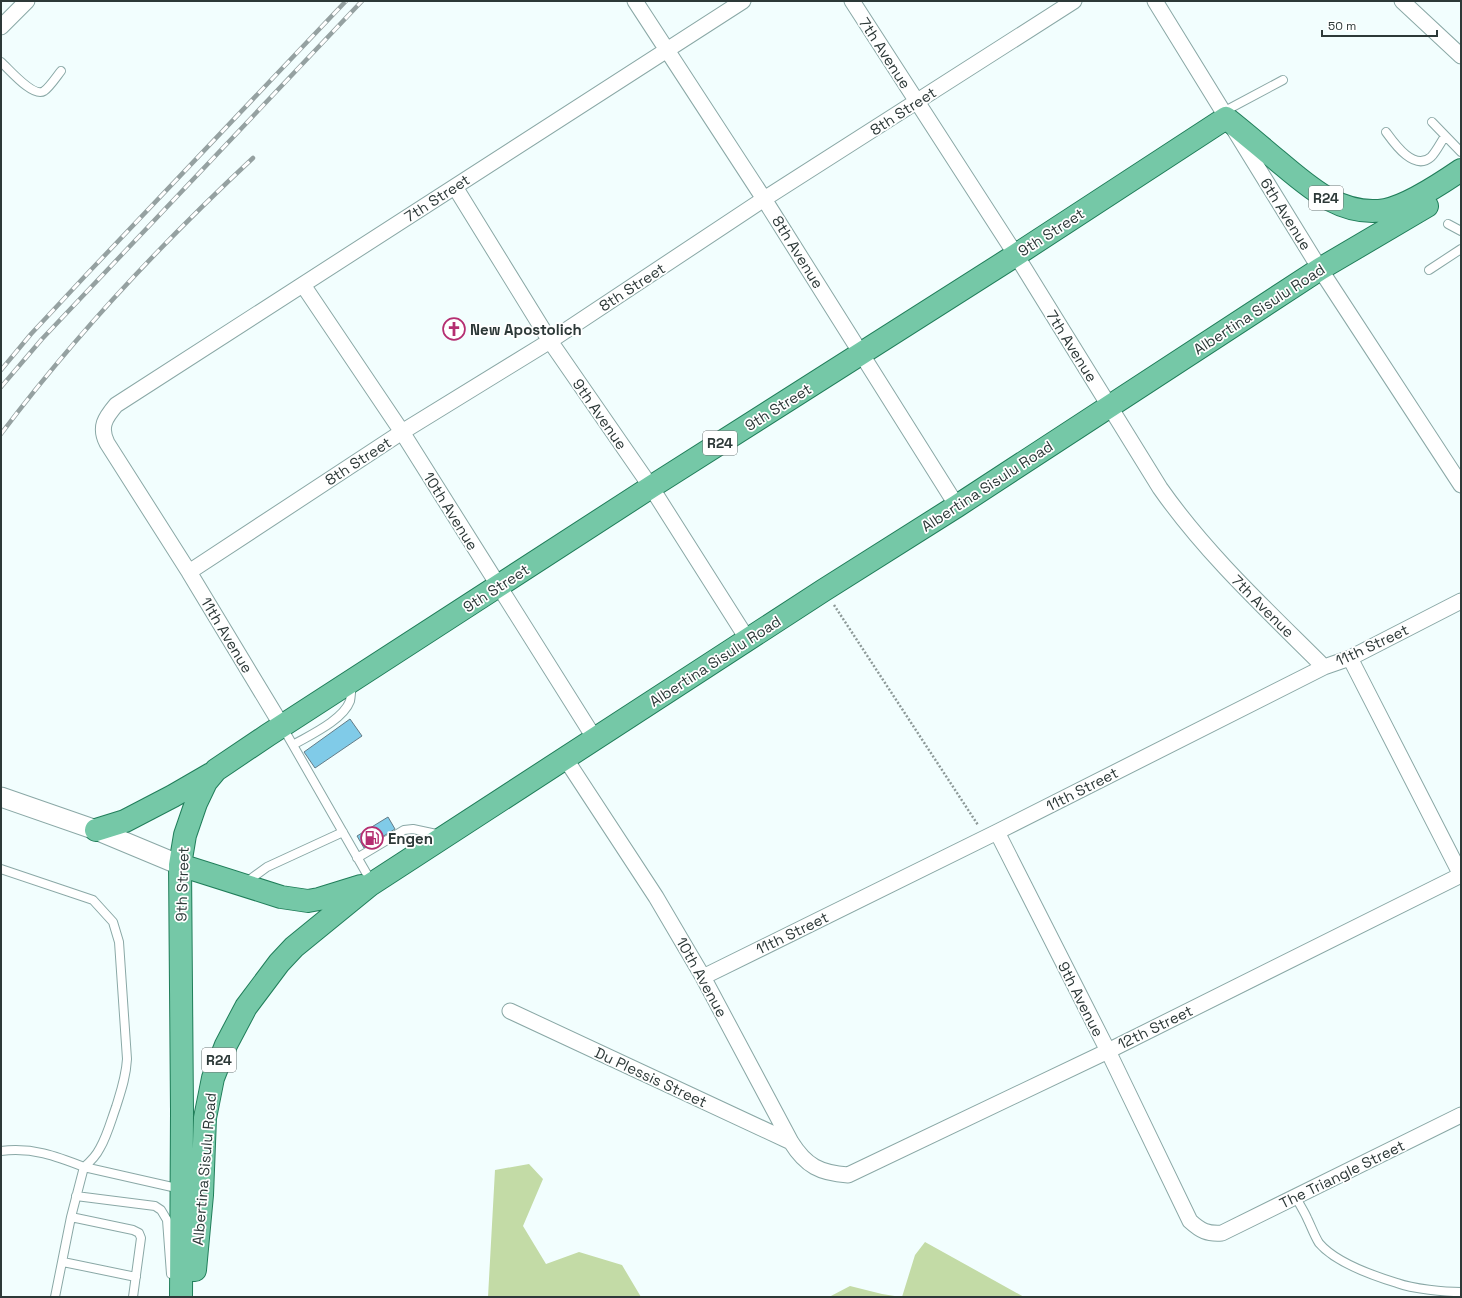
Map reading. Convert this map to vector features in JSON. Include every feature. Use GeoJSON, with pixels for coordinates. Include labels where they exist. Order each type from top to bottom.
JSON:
{"type":"FeatureCollection","features":[{"type":"Feature","properties":{"kind":"main road","name":"R24"},"geometry":{"type":"LineString","coordinates":[[1224,115],[1316,192],[1336,203],[1350,208],[1370,212],[1387,210],[1402,205],[1461,170]]}},
{"type":"Feature","properties":{"kind":"main road","name":"9th Street"},"geometry":{"type":"LineString","coordinates":[[192,1192],[180,865],[185,835],[191,815],[201,791],[216,770],[651,487],[863,354],[1016,255],[1224,115]]}},
{"type":"Feature","properties":{"kind":"main road","name":"Albertina Sisulu Road"},"geometry":{"type":"LineString","coordinates":[[178,1293],[197,1236],[192,1192],[206,1118],[208,1099],[218,1062],[246,1007],[278,963],[294,947],[371,884],[824,590],[957,506],[1320,269],[1461,186]]}},
{"type":"Feature","properties":{"kind":"main road"},"geometry":{"type":"LineString","coordinates":[[96,830],[125,821],[173,796],[216,770]]}},
{"type":"Feature","properties":{"kind":"main road"},"geometry":{"type":"LineString","coordinates":[[180,865],[281,897],[308,901],[320,899],[354,887],[371,884]]}},
{"type":"Feature","properties":{"kind":"street"},"geometry":{"type":"LineString","coordinates":[[1,27],[27,1]]}},
{"type":"Feature","properties":{"kind":"street","name":"8th Avenue"},"geometry":{"type":"LineString","coordinates":[[635,1],[863,354],[957,506]]}},
{"type":"Feature","properties":{"kind":"street","name":"7th Street"},"geometry":{"type":"LineString","coordinates":[[132,395],[743,1]]}},
{"type":"Feature","properties":{"kind":"street","name":"7th Avenue"},"geometry":{"type":"LineString","coordinates":[[852,1],[1016,255],[1160,488],[1188,526],[1214,556],[1324,667]]}},
{"type":"Feature","properties":{"kind":"street","name":"8th Street"},"geometry":{"type":"LineString","coordinates":[[189,572],[402,432],[550,341],[764,200],[1074,1]]}},
{"type":"Feature","properties":{"kind":"street","name":"6th Avenue"},"geometry":{"type":"LineString","coordinates":[[1155,1],[1320,269],[1461,485]]}},
{"type":"Feature","properties":{"kind":"street"},"geometry":{"type":"LineString","coordinates":[[1402,1],[1461,56]]}},
{"type":"Feature","properties":{"kind":"street","name":"9th Avenue"},"geometry":{"type":"LineString","coordinates":[[455,186],[550,341],[651,487],[748,640]]}},
{"type":"Feature","properties":{"kind":"street","name":"10th Avenue"},"geometry":{"type":"LineString","coordinates":[[303,285],[402,432],[498,587],[595,739]]}},
{"type":"Feature","properties":{"kind":"street","name":"11th Avenue"},"geometry":{"type":"LineString","coordinates":[[132,395],[116,405],[108,413],[104,424],[103,434],[107,443],[189,572],[282,726]]}},
{"type":"Feature","properties":{"kind":"street","name":"11th Street"},"geometry":{"type":"LineString","coordinates":[[703,977],[991,835],[1324,667],[1350,658],[1461,601]]}},
{"type":"Feature","properties":{"kind":"street"},"geometry":{"type":"LineString","coordinates":[[1350,658],[1461,875]]}},
{"type":"Feature","properties":{"kind":"street","name":"10th Avenue"},"geometry":{"type":"LineString","coordinates":[[565,758],[656,897],[703,977],[798,1153],[806,1162],[818,1170],[834,1174],[848,1175]]}},
{"type":"Feature","properties":{"kind":"street"},"geometry":{"type":"LineString","coordinates":[[1,797],[96,830],[180,865]]}},
{"type":"Feature","properties":{"kind":"street","name":"9th Avenue"},"geometry":{"type":"LineString","coordinates":[[991,835],[1108,1051],[1190,1221],[1199,1229],[1210,1233],[1222,1232]]}},
{"type":"Feature","properties":{"kind":"street","name":"12th Street"},"geometry":{"type":"LineString","coordinates":[[848,1175],[1108,1051],[1461,875]]}},
{"type":"Feature","properties":{"kind":"street","name":"Du Plessis Street"},"geometry":{"type":"LineString","coordinates":[[510,1011],[791,1142]]}},
{"type":"Feature","properties":{"kind":"street","name":"The Triangle Street"},"geometry":{"type":"LineString","coordinates":[[1222,1232],[1461,1115]]}},
{"type":"Feature","properties":{"kind":"lane"},"geometry":{"type":"LineString","coordinates":[[1,62],[31,90],[38,92],[44,91],[61,71]]}},
{"type":"Feature","properties":{"kind":"lane"},"geometry":{"type":"LineString","coordinates":[[1224,115],[1284,80]]}},
{"type":"Feature","properties":{"kind":"lane"},"geometry":{"type":"LineString","coordinates":[[1432,122],[1461,152]]}},
{"type":"Feature","properties":{"kind":"lane"},"geometry":{"type":"LineString","coordinates":[[1386,132],[1396,147],[1414,160],[1423,161],[1431,157],[1445,136]]}},
{"type":"Feature","properties":{"kind":"lane"},"geometry":{"type":"LineString","coordinates":[[1448,224],[1461,231]]}},
{"type":"Feature","properties":{"kind":"lane"},"geometry":{"type":"LineString","coordinates":[[1429,270],[1461,249]]}},
{"type":"Feature","properties":{"kind":"lane"},"geometry":{"type":"LineString","coordinates":[[293,745],[335,719],[344,711],[350,700],[352,681]]}},
{"type":"Feature","properties":{"kind":"lane","name":"11th Avenue"},"geometry":{"type":"LineString","coordinates":[[282,726],[371,884]]}},
{"type":"Feature","properties":{"kind":"lane"},"geometry":{"type":"LineString","coordinates":[[357,858],[404,830],[413,829],[445,836]]}},
{"type":"Feature","properties":{"kind":"lane"},"geometry":{"type":"LineString","coordinates":[[243,885],[250,878],[267,867],[343,832]]}},
{"type":"Feature","properties":{"kind":"lane"},"geometry":{"type":"LineString","coordinates":[[1,869],[93,900],[116,927],[119,942],[128,1059],[127,1070],[106,1136],[97,1153],[84,1167],[71,1217],[55,1297]]}},
{"type":"Feature","properties":{"kind":"lane"},"geometry":{"type":"LineString","coordinates":[[1,1151],[38,1151],[59,1157],[84,1167],[192,1192]]}},
{"type":"Feature","properties":{"kind":"lane"},"geometry":{"type":"LineString","coordinates":[[76,1196],[155,1206],[161,1210],[167,1220],[178,1293]]}},
{"type":"Feature","properties":{"kind":"lane"},"geometry":{"type":"LineString","coordinates":[[1296,1197],[1320,1243],[1331,1253],[1361,1269],[1399,1284],[1438,1291],[1461,1292]]}},
{"type":"Feature","properties":{"kind":"lane"},"geometry":{"type":"LineString","coordinates":[[71,1217],[133,1230],[139,1233],[141,1238],[133,1297]]}},
{"type":"Feature","properties":{"kind":"lane"},"geometry":{"type":"LineString","coordinates":[[63,1262],[136,1277]]}},
{"type":"Feature","properties":{"kind":"path"},"geometry":{"type":"LineString","coordinates":[[824,590],[991,835]]}},
{"type":"Feature","properties":{"kind":"green space"},"geometry":{"type":"Polygon","coordinates":[[[529,1164],[543,1179],[523,1226],[546,1264],[579,1252],[622,1265],[641,1297],[488,1297],[495,1170],[529,1164]]]}},
{"type":"Feature","properties":{"kind":"green space"},"geometry":{"type":"Polygon","coordinates":[[[925,1242],[1024,1297],[902,1297],[915,1255],[925,1242]]]}},
{"type":"Feature","properties":{"kind":"green space"},"geometry":{"type":"Polygon","coordinates":[[[850,1286],[882,1294],[901,1297],[829,1297],[850,1286]]]}},
{"type":"Feature","properties":{"kind":"building"},"geometry":{"type":"Polygon","coordinates":[[[350,719],[362,736],[315,768],[304,752],[350,719]]]}},
{"type":"Feature","properties":{"kind":"building"},"geometry":{"type":"Polygon","coordinates":[[[388,817],[395,829],[364,848],[357,836],[388,817]]]}},
{"type":"Feature","properties":{"kind":"railway"},"geometry":{"type":"LineString","coordinates":[[1,370],[31,334],[87,274],[346,1]]}},
{"type":"Feature","properties":{"kind":"railway"},"geometry":{"type":"LineString","coordinates":[[1,387],[42,339],[362,1]]}},
{"type":"Feature","properties":{"kind":"railway"},"geometry":{"type":"LineString","coordinates":[[1,434],[59,361],[121,290],[153,256],[253,158]]}},
{"type":"Feature","properties":{"kind":"place","name":"New Apostolich"},"geometry":{"type":"Point","coordinates":[454,329]}},
{"type":"Feature","properties":{"kind":"place","name":"Engen"},"geometry":{"type":"Point","coordinates":[372,838]}}]}
